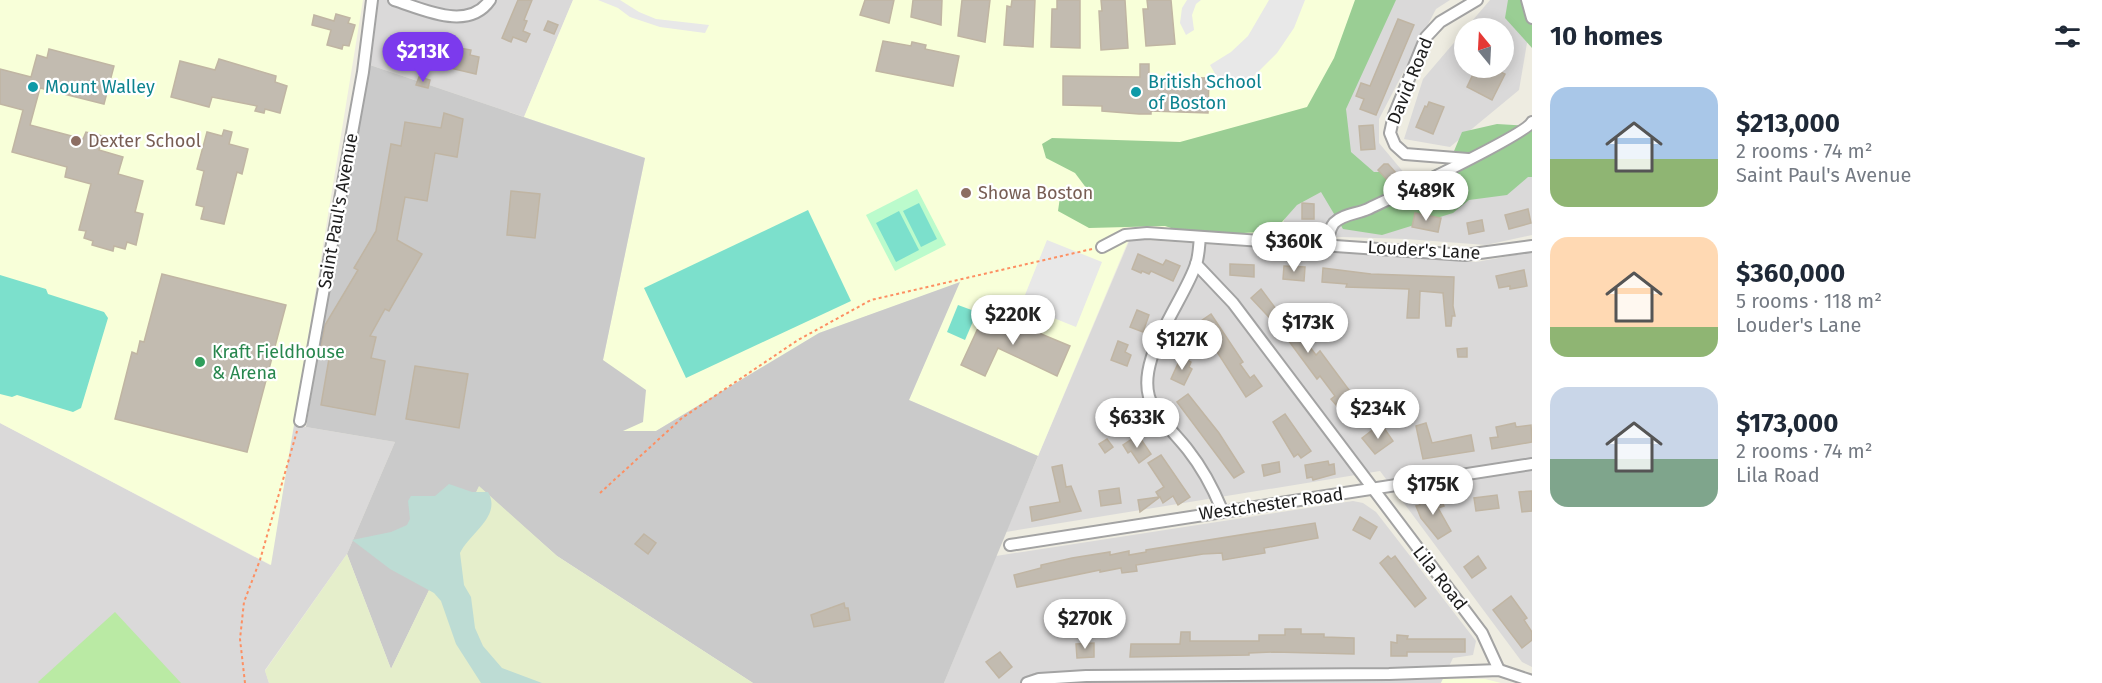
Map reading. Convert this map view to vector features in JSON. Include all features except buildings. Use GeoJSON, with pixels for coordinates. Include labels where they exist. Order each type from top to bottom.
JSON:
{"type":"FeatureCollection","features":[{"type":"Feature","properties":{"kind":"street","name":"Saint Paul's Avenue"},"geometry":{"type":"LineString","coordinates":[[300,421],[363,72],[372,0]]}},
{"type":"Feature","properties":{"kind":"street"},"geometry":{"type":"LineString","coordinates":[[394,0],[459,17],[473,16],[490,0]]}},
{"type":"Feature","properties":{"kind":"street","name":"David Road"},"geometry":{"type":"LineString","coordinates":[[1468,159],[1405,154],[1395,144],[1390,132],[1426,37],[1440,22],[1477,0]]}},
{"type":"Feature","properties":{"kind":"street"},"geometry":{"type":"LineString","coordinates":[[1527,0],[1532,18]]}},
{"type":"Feature","properties":{"kind":"street"},"geometry":{"type":"LineString","coordinates":[[1327,245],[1332,227],[1340,219],[1366,210],[1520,133],[1532,122]]}},
{"type":"Feature","properties":{"kind":"street","name":"Louder's Lane"},"geometry":{"type":"LineString","coordinates":[[1102,247],[1134,233],[1465,255],[1532,246]]}},
{"type":"Feature","properties":{"kind":"street"},"geometry":{"type":"LineString","coordinates":[[1200,237],[1196,264],[1150,364],[1147,390],[1153,407],[1190,452],[1210,483],[1222,510]]}},
{"type":"Feature","properties":{"kind":"street","name":"Lila Road"},"geometry":{"type":"LineString","coordinates":[[1196,264],[1233,303],[1371,489],[1482,633],[1499,670]]}},
{"type":"Feature","properties":{"kind":"street","name":"Westchester Road"},"geometry":{"type":"LineString","coordinates":[[1010,545],[1222,510],[1532,464]]}},
{"type":"Feature","properties":{"kind":"street"},"geometry":{"type":"LineString","coordinates":[[1027,683],[1039,679],[1086,676],[1365,679],[1499,670],[1532,681]]}},
{"type":"Feature","properties":{"kind":"path"},"geometry":{"type":"LineString","coordinates":[[600,493],[682,418],[798,340],[871,300],[1102,247]]}},
{"type":"Feature","properties":{"kind":"path"},"geometry":{"type":"LineString","coordinates":[[245,683],[240,639],[244,602],[260,560],[300,421]]}},
{"type":"Feature","properties":{"kind":"shaded area"},"geometry":{"type":"Polygon","coordinates":[[[0,0],[363,0],[271,565],[0,423],[0,0]]]}},
{"type":"Feature","properties":{"kind":"shaded area"},"geometry":{"type":"Polygon","coordinates":[[[377,0],[573,0],[524,117],[367,64],[377,0]]]}},
{"type":"Feature","properties":{"kind":"shaded area","name":"Showa Boston"},"geometry":{"type":"Polygon","coordinates":[[[573,0],[1372,0],[1278,235],[1134,227],[1038,456],[909,400],[959,283],[819,333],[656,431],[621,431],[603,360],[645,158],[524,117],[573,0]]]}},
{"type":"Feature","properties":{"kind":"shaded area"},"geometry":{"type":"Polygon","coordinates":[[[598,0],[620,0],[656,19],[709,25],[705,33],[660,27],[630,17],[618,8],[598,0]]]}},
{"type":"Feature","properties":{"kind":"shaded area"},"geometry":{"type":"Polygon","coordinates":[[[1187,0],[1201,0],[1196,4],[1192,15],[1194,30],[1186,35],[1180,23],[1182,8],[1187,0]]]}},
{"type":"Feature","properties":{"kind":"shaded area"},"geometry":{"type":"Polygon","coordinates":[[[1269,0],[1305,0],[1294,28],[1277,53],[1255,75],[1236,87],[1230,78],[1221,84],[1210,65],[1231,52],[1248,36],[1269,0]]]}},
{"type":"Feature","properties":{"kind":"shaded area"},"geometry":{"type":"Polygon","coordinates":[[[1372,0],[1450,0],[1436,9],[1379,119],[1379,143],[1405,174],[1532,176],[1532,235],[1486,245],[1406,239],[1278,235],[1372,0]]]}},
{"type":"Feature","properties":{"kind":"shaded area"},"geometry":{"type":"Polygon","coordinates":[[[1490,0],[1532,0],[1532,41],[1527,43],[1519,90],[1450,147],[1404,139],[1423,79],[1454,43],[1454,78],[1514,78],[1514,18],[1475,18],[1490,0]]]}},
{"type":"Feature","properties":{"kind":"shaded area"},"geometry":{"type":"Polygon","coordinates":[[[367,64],[645,158],[603,360],[646,390],[643,422],[623,431],[656,431],[819,333],[960,282],[909,400],[1038,456],[944,683],[753,683],[557,556],[479,487],[391,669],[347,554],[395,442],[306,427],[367,64]]]}},
{"type":"Feature","properties":{"kind":"shaded area"},"geometry":{"type":"Polygon","coordinates":[[[919,203],[937,239],[921,247],[903,211],[919,203]]]}},
{"type":"Feature","properties":{"kind":"shaded area"},"geometry":{"type":"Polygon","coordinates":[[[808,210],[851,301],[686,378],[644,288],[808,210]]]}},
{"type":"Feature","properties":{"kind":"shaded area"},"geometry":{"type":"Polygon","coordinates":[[[899,211],[919,250],[896,262],[876,223],[899,211]]]}},
{"type":"Feature","properties":{"kind":"shaded area"},"geometry":{"type":"Polygon","coordinates":[[[1130,239],[1476,262],[1532,252],[1532,667],[1522,662],[1380,471],[1006,532],[1130,239]]]}},
{"type":"Feature","properties":{"kind":"shaded area"},"geometry":{"type":"Polygon","coordinates":[[[1047,240],[1102,262],[1076,327],[1021,305],[1047,240]]]}},
{"type":"Feature","properties":{"kind":"shaded area"},"geometry":{"type":"Polygon","coordinates":[[[0,275],[46,289],[48,294],[104,312],[108,318],[81,408],[73,412],[17,395],[12,397],[0,394],[0,275]]]}},
{"type":"Feature","properties":{"kind":"shaded area"},"geometry":{"type":"Polygon","coordinates":[[[958,305],[977,312],[965,340],[947,332],[958,305]]]}},
{"type":"Feature","properties":{"kind":"shaded area"},"geometry":{"type":"Polygon","coordinates":[[[0,423],[270,565],[294,425],[395,442],[347,554],[265,670],[269,683],[0,683],[0,423]]]}},
{"type":"Feature","properties":{"kind":"shaded area"},"geometry":{"type":"Polygon","coordinates":[[[449,484],[472,492],[488,492],[491,501],[488,517],[460,553],[464,585],[471,597],[475,628],[483,646],[502,668],[542,683],[481,683],[456,644],[441,601],[434,593],[390,569],[352,540],[391,532],[407,525],[410,519],[408,501],[411,496],[435,496],[449,484]]]}},
{"type":"Feature","properties":{"kind":"shaded area"},"geometry":{"type":"Polygon","coordinates":[[[479,486],[557,556],[753,683],[269,683],[265,671],[347,554],[391,669],[479,486]]]}},
{"type":"Feature","properties":{"kind":"shaded area"},"geometry":{"type":"Polygon","coordinates":[[[1353,501],[1363,503],[1376,512],[1476,641],[1473,655],[1453,658],[1441,683],[944,683],[996,556],[1353,501]]]}},
{"type":"Feature","properties":{"kind":"shaded area"},"geometry":{"type":"Polygon","coordinates":[[[1443,679],[1485,679],[1501,683],[1441,683],[1443,679]]]}},
{"type":"Feature","properties":{"kind":"green space"},"geometry":{"type":"Polygon","coordinates":[[[1355,0],[1396,0],[1346,109],[1351,152],[1374,172],[1429,172],[1449,163],[1462,132],[1497,124],[1532,126],[1532,177],[1528,177],[1507,195],[1469,200],[1453,213],[1382,235],[1343,229],[1321,192],[1297,205],[1274,231],[1195,236],[1165,226],[1089,228],[1058,211],[1060,197],[1083,199],[1087,189],[1075,173],[1046,158],[1042,144],[1052,138],[1180,142],[1307,107],[1334,58],[1355,0]]]}},
{"type":"Feature","properties":{"kind":"green space"},"geometry":{"type":"Polygon","coordinates":[[[1508,0],[1532,0],[1532,48],[1514,28],[1514,18],[1505,18],[1508,0]]]}},
{"type":"Feature","properties":{"kind":"green space"},"geometry":{"type":"Polygon","coordinates":[[[917,189],[946,245],[895,271],[866,215],[917,189]]]}},
{"type":"Feature","properties":{"kind":"green space"},"geometry":{"type":"Polygon","coordinates":[[[115,612],[181,683],[38,682],[115,612]]]}},
{"type":"Feature","properties":{"kind":"place","name":"Mount Walley"},"geometry":{"type":"Point","coordinates":[33,87]}},
{"type":"Feature","properties":{"kind":"place","name":"British School of Boston"},"geometry":{"type":"Point","coordinates":[1136,92]}},
{"type":"Feature","properties":{"kind":"place","name":"Dexter School"},"geometry":{"type":"Point","coordinates":[76,141]}},
{"type":"Feature","properties":{"kind":"place","name":"Showa Boston"},"geometry":{"type":"Point","coordinates":[966,193]}},
{"type":"Feature","properties":{"kind":"place","name":"Kraft Fieldhouse & Arena"},"geometry":{"type":"Point","coordinates":[200,362]}}]}
